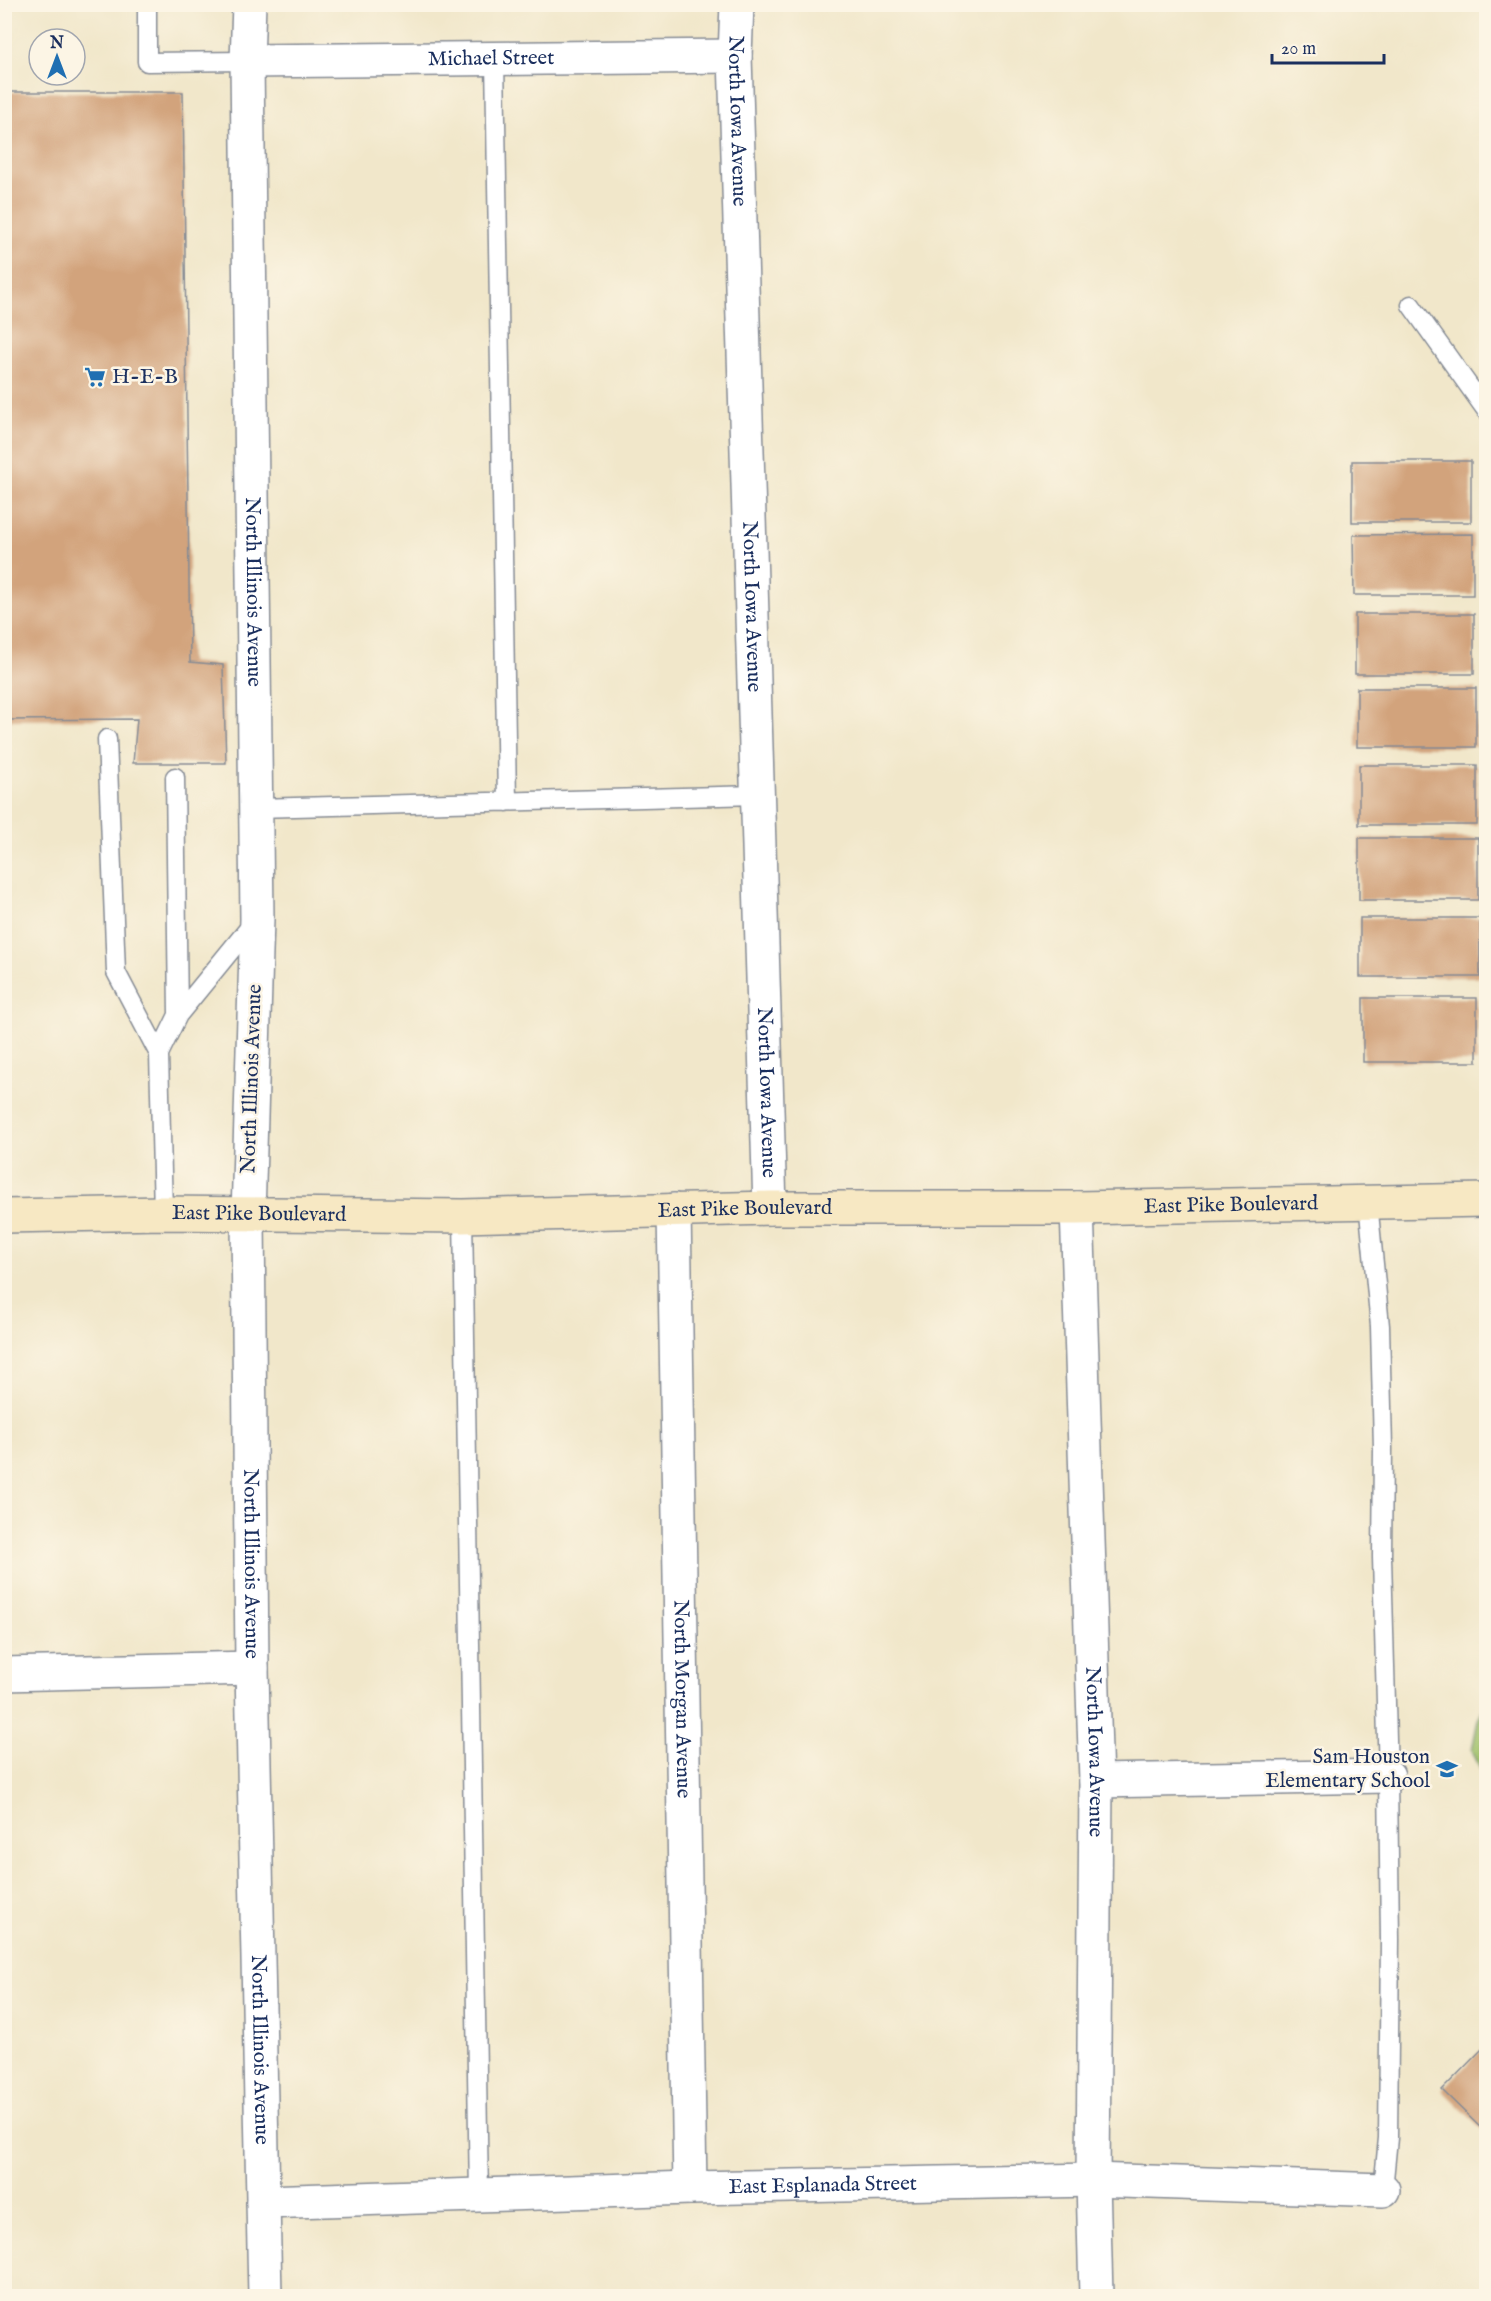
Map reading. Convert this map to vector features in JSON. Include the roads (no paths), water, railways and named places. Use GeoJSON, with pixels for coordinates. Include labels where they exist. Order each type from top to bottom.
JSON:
{"type":"FeatureCollection","features":[{"type":"Feature","properties":{"kind":"street","name":"North Illinois Avenue"},"geometry":{"type":"LineString","coordinates":[[249,4],[246,62],[257,919],[248,1215],[252,1668],[265,2296]]}},
{"type":"Feature","properties":{"kind":"street","name":"North Iowa Avenue"},"geometry":{"type":"LineString","coordinates":[[737,4],[735,57],[770,1208]]}},
{"type":"Feature","properties":{"kind":"street","name":"Michael Street"},"geometry":{"type":"LineString","coordinates":[[246,62],[735,57]]}},
{"type":"Feature","properties":{"kind":"street","name":"East Pike Boulevard"},"geometry":{"type":"LineString","coordinates":[[4,1216],[163,1213],[463,1216],[770,1208],[1077,1208],[1486,1200]]}},
{"type":"Feature","properties":{"kind":"street","name":"North Iowa Avenue"},"geometry":{"type":"LineString","coordinates":[[1077,1208],[1096,1781],[1094,2180],[1096,2296]]}},
{"type":"Feature","properties":{"kind":"street","name":"North Morgan Avenue"},"geometry":{"type":"LineString","coordinates":[[674,1210],[690,2188]]}},
{"type":"Feature","properties":{"kind":"street"},"geometry":{"type":"LineString","coordinates":[[4,1674],[252,1668]]}},
{"type":"Feature","properties":{"kind":"street"},"geometry":{"type":"LineString","coordinates":[[1096,1781],[1388,1776]]}},
{"type":"Feature","properties":{"kind":"street","name":"East Esplanada Street"},"geometry":{"type":"LineString","coordinates":[[263,2202],[690,2188],[1094,2180],[1383,2190]]}},
{"type":"Feature","properties":{"kind":"lane"},"geometry":{"type":"LineString","coordinates":[[147,4],[147,62],[246,62]]}},
{"type":"Feature","properties":{"kind":"lane"},"geometry":{"type":"LineString","coordinates":[[495,59],[507,802]]}},
{"type":"Feature","properties":{"kind":"lane"},"geometry":{"type":"LineString","coordinates":[[1411,305],[1486,410]]}},
{"type":"Feature","properties":{"kind":"lane"},"geometry":{"type":"LineString","coordinates":[[107,739],[116,972],[159,1054],[163,1213]]}},
{"type":"Feature","properties":{"kind":"lane"},"geometry":{"type":"LineString","coordinates":[[175,777],[178,1015]]}},
{"type":"Feature","properties":{"kind":"lane"},"geometry":{"type":"LineString","coordinates":[[256,808],[758,795]]}},
{"type":"Feature","properties":{"kind":"lane"},"geometry":{"type":"LineString","coordinates":[[159,1054],[178,1015],[257,919]]}},
{"type":"Feature","properties":{"kind":"lane"},"geometry":{"type":"LineString","coordinates":[[1368,1202],[1380,1326],[1383,1448],[1382,1557],[1388,1776],[1389,2091],[1388,2138],[1383,2190]]}},
{"type":"Feature","properties":{"kind":"lane"},"geometry":{"type":"LineString","coordinates":[[463,1216],[479,2195]]}},
{"type":"Feature","properties":{"kind":"place","name":"H-E-B"},"geometry":{"type":"Point","coordinates":[95,377]}},
{"type":"Feature","properties":{"kind":"place","name":"Sam Houston Elementary School"},"geometry":{"type":"Point","coordinates":[1447,1769]}}]}
